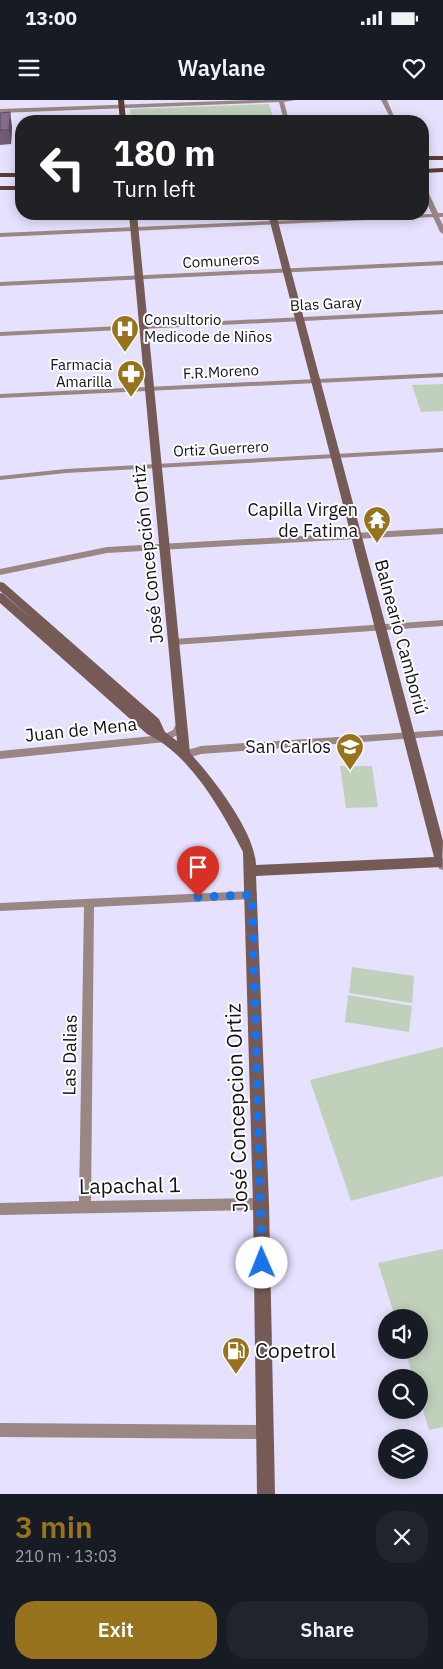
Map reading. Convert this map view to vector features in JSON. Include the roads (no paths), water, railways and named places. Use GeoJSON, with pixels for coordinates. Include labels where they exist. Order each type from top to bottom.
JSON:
{"type":"FeatureCollection","features":[{"type":"Feature","properties":{"kind":"main road"},"geometry":{"type":"LineString","coordinates":[[429,158],[443,158]]}},
{"type":"Feature","properties":{"kind":"main road"},"geometry":{"type":"LineString","coordinates":[[429,171],[443,170]]}},
{"type":"Feature","properties":{"kind":"main road"},"geometry":{"type":"LineString","coordinates":[[0,176],[15,175]]}},
{"type":"Feature","properties":{"kind":"main road"},"geometry":{"type":"LineString","coordinates":[[0,188],[15,188]]}},
{"type":"Feature","properties":{"kind":"street"},"geometry":{"type":"LineString","coordinates":[[281,100],[285,115]]}},
{"type":"Feature","properties":{"kind":"street"},"geometry":{"type":"LineString","coordinates":[[0,111],[121,103],[293,100]]}},
{"type":"Feature","properties":{"kind":"street"},"geometry":{"type":"LineString","coordinates":[[384,100],[391,115]]}},
{"type":"Feature","properties":{"kind":"street"},"geometry":{"type":"LineString","coordinates":[[429,202],[443,232]]}},
{"type":"Feature","properties":{"kind":"street"},"geometry":{"type":"LineString","coordinates":[[429,216],[443,215]]}},
{"type":"Feature","properties":{"kind":"street","name":"José Concepción Ortiz"},"geometry":{"type":"LineString","coordinates":[[133,220],[184,755]]}},
{"type":"Feature","properties":{"kind":"street"},"geometry":{"type":"LineString","coordinates":[[0,235],[134,229],[249,220]]}},
{"type":"Feature","properties":{"kind":"street","name":"Balneario Camboriú"},"geometry":{"type":"LineString","coordinates":[[274,220],[443,863]]}},
{"type":"Feature","properties":{"kind":"street","name":"Comuneros"},"geometry":{"type":"LineString","coordinates":[[0,284],[443,263]]}},
{"type":"Feature","properties":{"kind":"street","name":"Blas Garay"},"geometry":{"type":"LineString","coordinates":[[0,334],[443,312]]}},
{"type":"Feature","properties":{"kind":"street","name":"F.R.Moreno"},"geometry":{"type":"LineString","coordinates":[[0,396],[443,375]]}},
{"type":"Feature","properties":{"kind":"street","name":"Ortiz Guerrero"},"geometry":{"type":"LineString","coordinates":[[0,478],[66,471],[443,450]]}},
{"type":"Feature","properties":{"kind":"street"},"geometry":{"type":"LineString","coordinates":[[0,572],[88,553],[443,531]]}},
{"type":"Feature","properties":{"kind":"street"},"geometry":{"type":"LineString","coordinates":[[0,585],[4,598],[151,731],[162,735],[184,755],[239,829],[249,852],[250,871],[443,863]]}},
{"type":"Feature","properties":{"kind":"street"},"geometry":{"type":"LineString","coordinates":[[174,642],[443,623]]}},
{"type":"Feature","properties":{"kind":"street"},"geometry":{"type":"LineString","coordinates":[[162,735],[176,732],[182,720]]}},
{"type":"Feature","properties":{"kind":"street"},"geometry":{"type":"LineString","coordinates":[[184,755],[201,750],[443,734]]}},
{"type":"Feature","properties":{"kind":"street","name":"Juan de Mena"},"geometry":{"type":"LineString","coordinates":[[0,755],[162,735]]}},
{"type":"Feature","properties":{"kind":"street","name":"José Concepcion Ortiz"},"geometry":{"type":"LineString","coordinates":[[250,871],[261,1204],[266,1494]]}},
{"type":"Feature","properties":{"kind":"street"},"geometry":{"type":"LineString","coordinates":[[0,907],[252,895]]}},
{"type":"Feature","properties":{"kind":"street","name":"Las Dalias"},"geometry":{"type":"LineString","coordinates":[[85,1207],[89,902]]}},
{"type":"Feature","properties":{"kind":"street","name":"Lapachal 1"},"geometry":{"type":"LineString","coordinates":[[0,1209],[261,1204]]}},
{"type":"Feature","properties":{"kind":"street"},"geometry":{"type":"LineString","coordinates":[[0,1430],[266,1432]]}},
{"type":"Feature","properties":{"kind":"place","name":"Consultorio Medicode de Niños"},"geometry":{"type":"Point","coordinates":[125,353]}},
{"type":"Feature","properties":{"kind":"place","name":"Farmacia Amarilla"},"geometry":{"type":"Point","coordinates":[131,398]}},
{"type":"Feature","properties":{"kind":"place","name":"Capilla Virgen de Fatima"},"geometry":{"type":"Point","coordinates":[377,544]}},
{"type":"Feature","properties":{"kind":"place","name":"San Carlos"},"geometry":{"type":"Point","coordinates":[350,771]}},
{"type":"Feature","properties":{"kind":"place","name":"Copetrol"},"geometry":{"type":"Point","coordinates":[236,1375]}}]}
